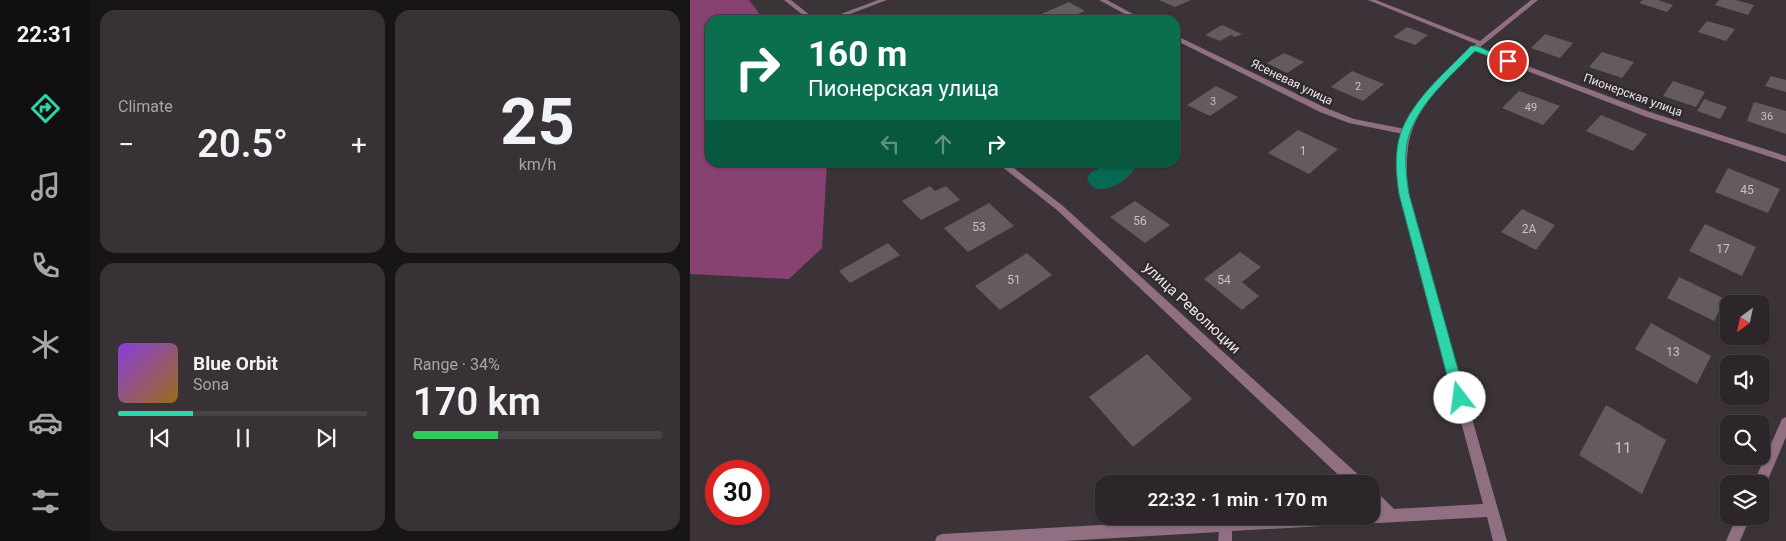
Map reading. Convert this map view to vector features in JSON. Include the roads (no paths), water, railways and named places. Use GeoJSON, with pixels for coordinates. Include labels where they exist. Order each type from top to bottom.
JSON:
{"type":"FeatureCollection","features":[{"type":"Feature","properties":{"kind":"street"},"geometry":{"type":"LineString","coordinates":[[787,0],[806,15]]}},
{"type":"Feature","properties":{"kind":"street"},"geometry":{"type":"LineString","coordinates":[[842,15],[884,0]]}},
{"type":"Feature","properties":{"kind":"street"},"geometry":{"type":"LineString","coordinates":[[1102,0],[1131,15]]}},
{"type":"Feature","properties":{"kind":"street","name":"Пионерская улица"},"geometry":{"type":"LineString","coordinates":[[1371,0],[1478,46],[1647,114],[1786,159]]}},
{"type":"Feature","properties":{"kind":"street"},"geometry":{"type":"LineString","coordinates":[[1500,541],[1404,194],[1401,173],[1406,132],[1424,101],[1478,46],[1535,0]]}},
{"type":"Feature","properties":{"kind":"street","name":"Ясеневая улица"},"geometry":{"type":"LineString","coordinates":[[1180,39],[1323,110],[1352,121],[1406,132]]}},
{"type":"Feature","properties":{"kind":"street","name":"улица Революции"},"geometry":{"type":"LineString","coordinates":[[1007,167],[1060,208],[1348,475]]}},
{"type":"Feature","properties":{"kind":"street"},"geometry":{"type":"LineString","coordinates":[[1763,475],[1786,423]]}},
{"type":"Feature","properties":{"kind":"street"},"geometry":{"type":"LineString","coordinates":[[1380,505],[1392,516]]}},
{"type":"Feature","properties":{"kind":"street"},"geometry":{"type":"LineString","coordinates":[[1380,517],[1490,510]]}},
{"type":"Feature","properties":{"kind":"street"},"geometry":{"type":"LineString","coordinates":[[942,541],[1226,525],[1225,541]]}},
{"type":"Feature","properties":{"kind":"street"},"geometry":{"type":"LineString","coordinates":[[1733,541],[1740,525]]}}]}
